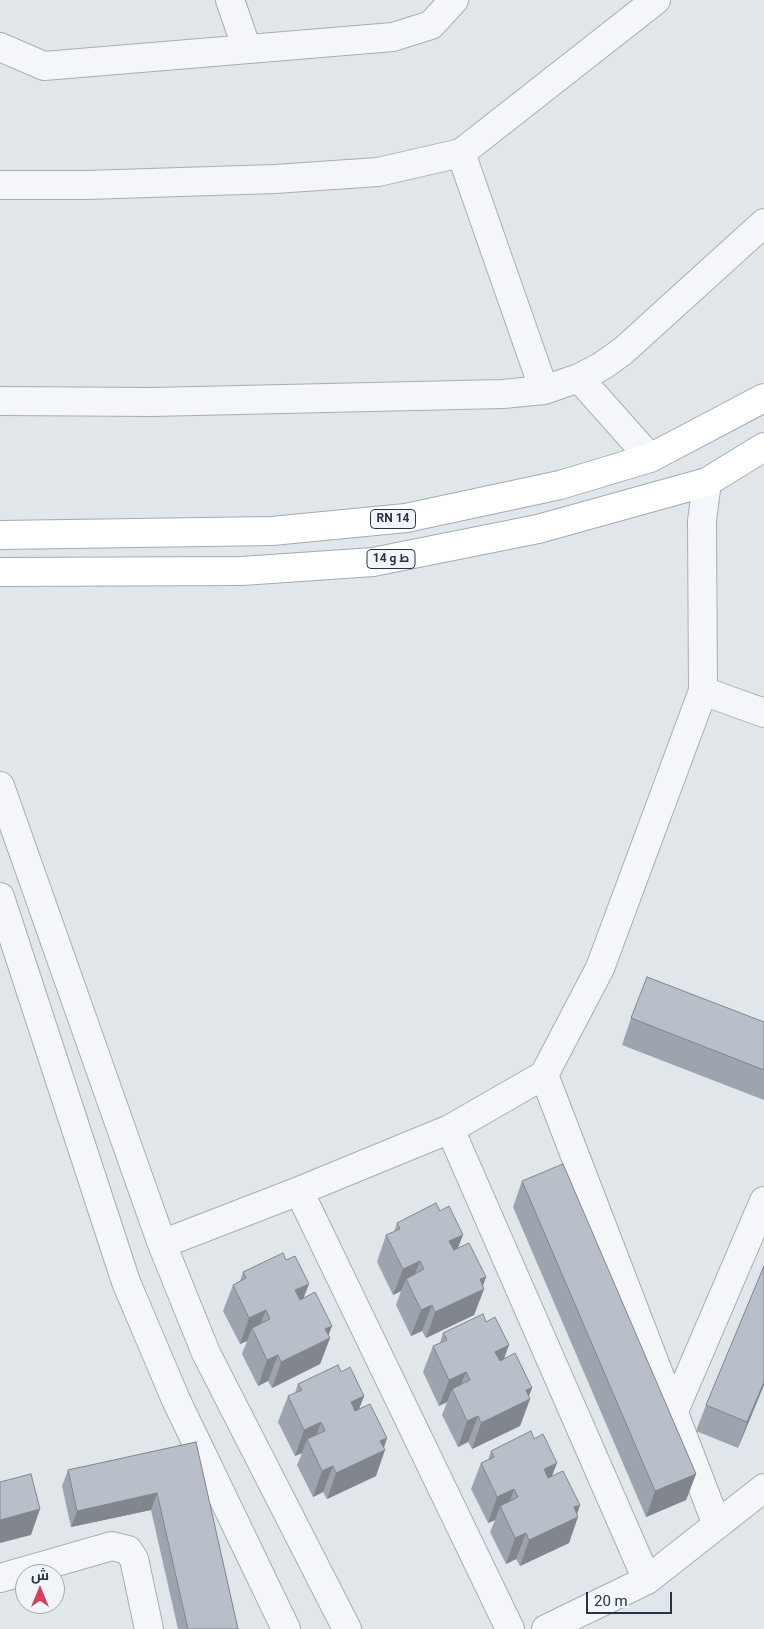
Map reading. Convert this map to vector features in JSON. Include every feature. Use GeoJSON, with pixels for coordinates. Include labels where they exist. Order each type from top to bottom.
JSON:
{"type":"FeatureCollection","features":[{"type":"Feature","properties":{"kind":"main road","name":"RN 14"},"geometry":{"type":"LineString","coordinates":[[0,535],[272,531],[406,518],[560,485],[650,458],[764,398]]}},
{"type":"Feature","properties":{"kind":"main road","name":"ط و 14"},"geometry":{"type":"LineString","coordinates":[[0,572],[242,571],[373,562],[538,529],[707,482],[764,447]]}},
{"type":"Feature","properties":{"kind":"street"},"geometry":{"type":"LineString","coordinates":[[230,0],[247,49]]}},
{"type":"Feature","properties":{"kind":"street"},"geometry":{"type":"LineString","coordinates":[[0,47],[44,66],[393,37],[431,25],[454,0]]}},
{"type":"Feature","properties":{"kind":"street"},"geometry":{"type":"LineString","coordinates":[[0,185],[86,185],[275,179],[378,172],[461,152],[656,0]]}},
{"type":"Feature","properties":{"kind":"street"},"geometry":{"type":"LineString","coordinates":[[461,152],[544,390]]}},
{"type":"Feature","properties":{"kind":"street"},"geometry":{"type":"LineString","coordinates":[[0,401],[152,402],[503,394],[544,390],[578,378],[602,366],[622,351],[764,223]]}},
{"type":"Feature","properties":{"kind":"street"},"geometry":{"type":"LineString","coordinates":[[578,378],[650,458]]}},
{"type":"Feature","properties":{"kind":"street"},"geometry":{"type":"LineString","coordinates":[[162,1244],[299,1191],[450,1129],[544,1075],[600,968],[703,691],[702,521],[707,482]]}},
{"type":"Feature","properties":{"kind":"street"},"geometry":{"type":"LineString","coordinates":[[703,691],[764,713]]}},
{"type":"Feature","properties":{"kind":"street"},"geometry":{"type":"LineString","coordinates":[[0,786],[162,1244],[206,1353],[347,1629]]}},
{"type":"Feature","properties":{"kind":"street"},"geometry":{"type":"LineString","coordinates":[[0,897],[126,1282],[176,1400],[286,1629]]}},
{"type":"Feature","properties":{"kind":"street"},"geometry":{"type":"LineString","coordinates":[[544,1075],[717,1525]]}},
{"type":"Feature","properties":{"kind":"street"},"geometry":{"type":"LineString","coordinates":[[450,1129],[646,1580]]}},
{"type":"Feature","properties":{"kind":"street"},"geometry":{"type":"LineString","coordinates":[[299,1191],[510,1629]]}},
{"type":"Feature","properties":{"kind":"street"},"geometry":{"type":"LineString","coordinates":[[674,1411],[764,1201]]}},
{"type":"Feature","properties":{"kind":"street"},"geometry":{"type":"LineString","coordinates":[[546,1629],[646,1580],[764,1488]]}},
{"type":"Feature","properties":{"kind":"street"},"geometry":{"type":"LineString","coordinates":[[0,1578],[112,1546],[128,1550],[134,1559],[149,1629]]}},
{"type":"Feature","properties":{"kind":"building"},"geometry":{"type":"Polygon","coordinates":[[[647,977],[764,1022],[764,1070],[631,1018],[647,977]]]}},
{"type":"Feature","properties":{"kind":"building"},"geometry":{"type":"Polygon","coordinates":[[[563,1164],[696,1474],[655,1491],[522,1181],[563,1164]]]}},
{"type":"Feature","properties":{"kind":"building"},"geometry":{"type":"Polygon","coordinates":[[[436,1203],[440,1211],[449,1206],[463,1235],[449,1241],[454,1250],[469,1243],[486,1277],[480,1279],[484,1289],[435,1312],[432,1305],[421,1310],[406,1279],[424,1269],[420,1261],[403,1269],[386,1235],[400,1229],[397,1223],[436,1203]]]}},
{"type":"Feature","properties":{"kind":"building"},"geometry":{"type":"Polygon","coordinates":[[[283,1253],[286,1260],[295,1256],[309,1284],[295,1290],[300,1300],[315,1292],[332,1326],[325,1329],[330,1338],[281,1362],[278,1355],[267,1360],[252,1328],[270,1319],[266,1310],[249,1318],[233,1285],[246,1278],[243,1272],[283,1253]]]}},
{"type":"Feature","properties":{"kind":"building"},"geometry":{"type":"Polygon","coordinates":[[[764,1266],[764,1382],[747,1422],[706,1405],[764,1266]]]}},
{"type":"Feature","properties":{"kind":"building"},"geometry":{"type":"Polygon","coordinates":[[[483,1314],[486,1322],[495,1317],[509,1345],[495,1352],[500,1361],[515,1353],[532,1388],[526,1390],[530,1399],[481,1423],[478,1416],[467,1421],[452,1389],[470,1380],[466,1372],[449,1380],[433,1346],[447,1340],[443,1333],[483,1314]]]}},
{"type":"Feature","properties":{"kind":"building"},"geometry":{"type":"Polygon","coordinates":[[[338,1365],[341,1372],[350,1367],[364,1396],[351,1402],[355,1411],[370,1404],[387,1438],[380,1441],[385,1450],[336,1473],[333,1466],[322,1471],[307,1439],[325,1431],[321,1422],[304,1430],[288,1396],[302,1390],[298,1384],[338,1365]]]}},
{"type":"Feature","properties":{"kind":"building"},"geometry":{"type":"Polygon","coordinates":[[[531,1431],[534,1439],[543,1434],[557,1463],[544,1469],[548,1478],[563,1471],[580,1505],[574,1507],[578,1517],[529,1540],[526,1533],[515,1538],[500,1506],[518,1497],[514,1489],[497,1497],[481,1463],[494,1457],[491,1451],[531,1431]]]}},
{"type":"Feature","properties":{"kind":"building"},"geometry":{"type":"Polygon","coordinates":[[[196,1442],[238,1629],[188,1629],[157,1493],[77,1511],[68,1470],[196,1442]]]}},
{"type":"Feature","properties":{"kind":"building"},"geometry":{"type":"Polygon","coordinates":[[[31,1474],[40,1509],[0,1520],[0,1482],[31,1474]]]}}]}
